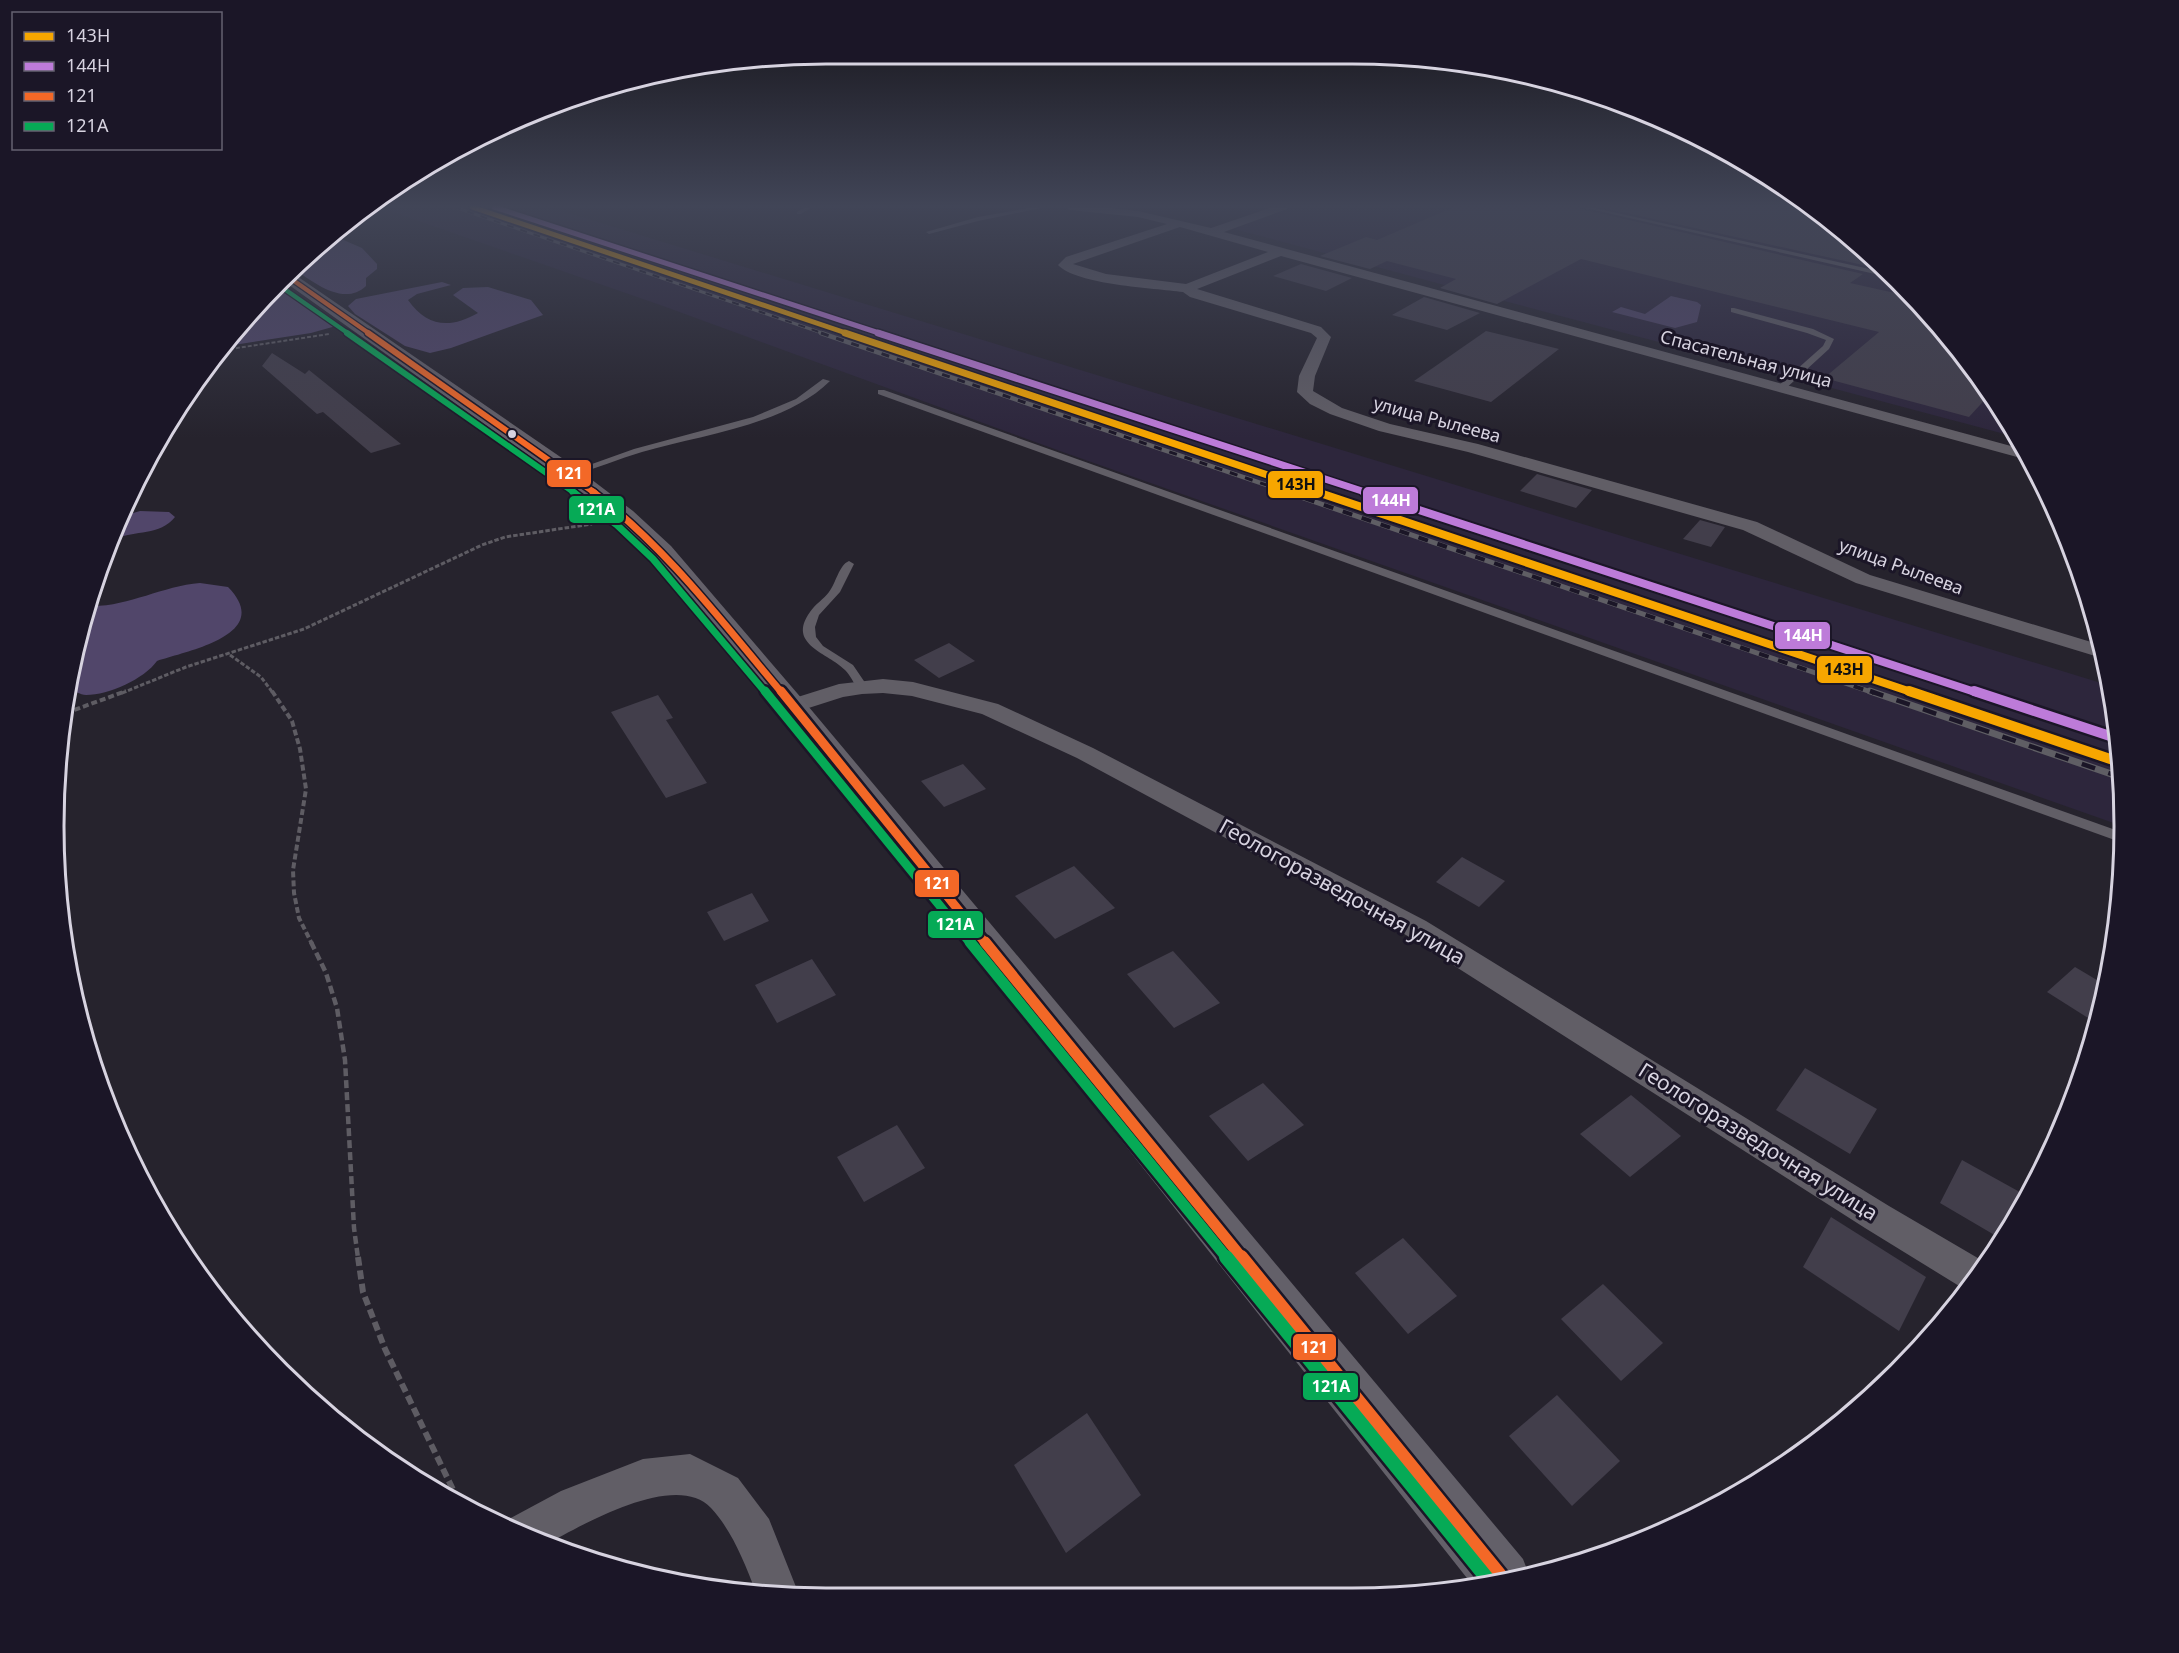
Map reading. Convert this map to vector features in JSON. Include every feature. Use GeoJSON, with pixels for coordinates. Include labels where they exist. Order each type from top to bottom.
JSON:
{"type":"FeatureCollection","features":[{"type":"Feature","properties":{"kind":"main road"},"geometry":{"type":"LineString","coordinates":[[299,284],[569,474],[625,516],[662,550],[793,706],[1499,1574]]}},
{"type":"Feature","properties":{"kind":"street","name":"улица Рылеева"},"geometry":{"type":"LineString","coordinates":[[1156,284],[1187,288],[1196,294],[1321,333],[1324,337],[1323,341],[1307,376],[1305,392],[1316,402],[1336,411],[1410,435],[1472,448],[1750,526],[1863,579],[2094,649]]}},
{"type":"Feature","properties":{"kind":"street"},"geometry":{"type":"LineString","coordinates":[[1187,288],[1197,284]]}},
{"type":"Feature","properties":{"kind":"street","name":"Спасательная улица"},"geometry":{"type":"LineString","coordinates":[[1397,284],[2015,452]]}},
{"type":"Feature","properties":{"kind":"street","name":"Геологоразведочная улица"},"geometry":{"type":"LineString","coordinates":[[793,706],[839,691],[884,686],[931,693],[990,709],[1029,726],[1085,753],[1406,922],[1970,1273]]}},
{"type":"Feature","properties":{"kind":"street"},"geometry":{"type":"LineString","coordinates":[[533,1529],[576,1506],[642,1479],[690,1474],[724,1492],[754,1534],[775,1587]]}},
{"type":"Feature","properties":{"kind":"lane"},"geometry":{"type":"LineString","coordinates":[[1734,310],[1810,331],[1830,339],[1826,347],[1780,389]]}},
{"type":"Feature","properties":{"kind":"lane"},"geometry":{"type":"LineString","coordinates":[[569,474],[637,452],[756,419],[799,401],[826,381]]}},
{"type":"Feature","properties":{"kind":"lane"},"geometry":{"type":"LineString","coordinates":[[881,392],[2114,834]]}},
{"type":"Feature","properties":{"kind":"lane"},"geometry":{"type":"LineString","coordinates":[[849,564],[835,592],[814,614],[809,627],[810,638],[819,648],[849,667],[862,687]]}},
{"type":"Feature","properties":{"kind":"path"},"geometry":{"type":"LineString","coordinates":[[234,348],[362,328]]}},
{"type":"Feature","properties":{"kind":"path"},"geometry":{"type":"LineString","coordinates":[[74,711],[186,667],[230,655],[339,614],[460,554],[505,537],[569,529],[625,516]]}},
{"type":"Feature","properties":{"kind":"path"},"geometry":{"type":"LineString","coordinates":[[230,655],[261,677],[270,688],[292,721],[300,749],[306,789],[292,870],[294,893],[299,918],[326,973],[337,1008],[345,1060],[354,1228],[363,1292],[384,1349],[453,1491]]}},
{"type":"Feature","properties":{"kind":"shaded area"},"geometry":{"type":"Polygon","coordinates":[[[316,284],[366,284],[357,292],[348,294],[316,284]]]}},
{"type":"Feature","properties":{"kind":"shaded area"},"geometry":{"type":"Polygon","coordinates":[[[431,284],[448,284],[451,285],[417,294],[408,300],[423,316],[440,323],[449,323],[458,322],[478,313],[453,295],[463,288],[488,287],[531,300],[543,315],[451,348],[430,353],[405,346],[355,314],[348,306],[356,299],[431,284]]]}},
{"type":"Feature","properties":{"kind":"shaded area"},"geometry":{"type":"Polygon","coordinates":[[[600,284],[801,284],[2101,683],[2113,777],[2114,823],[1060,451],[600,284]]]}},
{"type":"Feature","properties":{"kind":"shaded area"},"geometry":{"type":"Polygon","coordinates":[[[1441,284],[1887,284],[1925,324],[1957,363],[2005,434],[1441,284]]]}},
{"type":"Feature","properties":{"kind":"shaded area"},"geometry":{"type":"Polygon","coordinates":[[[287,289],[336,323],[336,326],[311,333],[237,344],[287,289]]]}},
{"type":"Feature","properties":{"kind":"shaded area"},"geometry":{"type":"Polygon","coordinates":[[[1671,296],[1701,305],[1697,322],[1675,328],[1612,312],[1621,307],[1645,314],[1671,296]]]}},
{"type":"Feature","properties":{"kind":"shaded area"},"geometry":{"type":"Polygon","coordinates":[[[140,511],[169,512],[175,517],[155,530],[123,536],[132,513],[140,511]]]}},
{"type":"Feature","properties":{"kind":"shaded area"},"geometry":{"type":"Polygon","coordinates":[[[200,583],[228,587],[240,603],[241,617],[235,628],[207,645],[157,661],[144,674],[125,685],[95,694],[86,695],[77,692],[97,606],[120,603],[200,583]]]}},
{"type":"Feature","properties":{"kind":"building"},"geometry":{"type":"Polygon","coordinates":[[[1302,284],[1340,284],[1326,291],[1302,284]]]}},
{"type":"Feature","properties":{"kind":"building"},"geometry":{"type":"Polygon","coordinates":[[[1447,284],[1534,284],[1497,304],[1440,288],[1447,284]]]}},
{"type":"Feature","properties":{"kind":"building"},"geometry":{"type":"Polygon","coordinates":[[[1684,284],[1855,284],[1896,293],[1925,324],[1984,400],[1969,417],[1824,378],[1879,332],[1684,284]]]}},
{"type":"Feature","properties":{"kind":"building"},"geometry":{"type":"Polygon","coordinates":[[[1424,297],[1480,313],[1447,330],[1392,315],[1424,297]]]}},
{"type":"Feature","properties":{"kind":"building"},"geometry":{"type":"Polygon","coordinates":[[[1486,331],[1559,349],[1491,402],[1414,381],[1486,331]]]}},
{"type":"Feature","properties":{"kind":"building"},"geometry":{"type":"Polygon","coordinates":[[[272,353],[305,374],[309,370],[401,444],[371,453],[323,412],[317,414],[262,366],[272,353]]]}},
{"type":"Feature","properties":{"kind":"building"},"geometry":{"type":"Polygon","coordinates":[[[1537,474],[1592,490],[1576,508],[1520,491],[1537,474]]]}},
{"type":"Feature","properties":{"kind":"building"},"geometry":{"type":"Polygon","coordinates":[[[1700,520],[1725,527],[1711,547],[1683,539],[1700,520]]]}},
{"type":"Feature","properties":{"kind":"building"},"geometry":{"type":"Polygon","coordinates":[[[949,643],[975,661],[939,678],[914,660],[949,643]]]}},
{"type":"Feature","properties":{"kind":"building"},"geometry":{"type":"Polygon","coordinates":[[[658,695],[673,718],[666,720],[707,783],[666,798],[611,712],[658,695]]]}},
{"type":"Feature","properties":{"kind":"building"},"geometry":{"type":"Polygon","coordinates":[[[963,764],[986,789],[944,807],[921,781],[963,764]]]}},
{"type":"Feature","properties":{"kind":"building"},"geometry":{"type":"Polygon","coordinates":[[[1462,857],[1505,881],[1479,907],[1436,882],[1462,857]]]}},
{"type":"Feature","properties":{"kind":"building"},"geometry":{"type":"Polygon","coordinates":[[[1074,866],[1115,908],[1055,939],[1015,896],[1074,866]]]}},
{"type":"Feature","properties":{"kind":"building"},"geometry":{"type":"Polygon","coordinates":[[[752,893],[769,921],[724,941],[707,912],[752,893]]]}},
{"type":"Feature","properties":{"kind":"building"},"geometry":{"type":"Polygon","coordinates":[[[1173,951],[1220,1003],[1174,1028],[1127,974],[1173,951]]]}},
{"type":"Feature","properties":{"kind":"building"},"geometry":{"type":"Polygon","coordinates":[[[812,959],[836,995],[777,1023],[755,985],[812,959]]]}},
{"type":"Feature","properties":{"kind":"building"},"geometry":{"type":"Polygon","coordinates":[[[2075,967],[2099,981],[2090,1019],[2047,992],[2075,967]]]}},
{"type":"Feature","properties":{"kind":"building"},"geometry":{"type":"Polygon","coordinates":[[[1805,1068],[1877,1109],[1850,1154],[1776,1110],[1805,1068]]]}},
{"type":"Feature","properties":{"kind":"building"},"geometry":{"type":"Polygon","coordinates":[[[1263,1083],[1304,1125],[1248,1161],[1209,1116],[1263,1083]]]}},
{"type":"Feature","properties":{"kind":"building"},"geometry":{"type":"Polygon","coordinates":[[[1631,1095],[1681,1136],[1630,1177],[1580,1134],[1631,1095]]]}},
{"type":"Feature","properties":{"kind":"building"},"geometry":{"type":"Polygon","coordinates":[[[897,1125],[925,1168],[864,1202],[837,1157],[897,1125]]]}},
{"type":"Feature","properties":{"kind":"building"},"geometry":{"type":"Polygon","coordinates":[[[1962,1160],[2021,1192],[1995,1235],[1940,1203],[1962,1160]]]}},
{"type":"Feature","properties":{"kind":"building"},"geometry":{"type":"Polygon","coordinates":[[[1831,1217],[1926,1277],[1899,1331],[1803,1267],[1831,1217]]]}},
{"type":"Feature","properties":{"kind":"building"},"geometry":{"type":"Polygon","coordinates":[[[1403,1238],[1457,1296],[1408,1334],[1355,1273],[1403,1238]]]}},
{"type":"Feature","properties":{"kind":"building"},"geometry":{"type":"Polygon","coordinates":[[[1603,1284],[1663,1343],[1621,1381],[1561,1319],[1603,1284]]]}},
{"type":"Feature","properties":{"kind":"building"},"geometry":{"type":"Polygon","coordinates":[[[1557,1395],[1620,1461],[1572,1506],[1509,1436],[1557,1395]]]}},
{"type":"Feature","properties":{"kind":"building"},"geometry":{"type":"Polygon","coordinates":[[[1087,1413],[1141,1495],[1066,1553],[1014,1465],[1087,1413]]]}},
{"type":"Feature","properties":{"kind":"railway"},"geometry":{"type":"LineString","coordinates":[[679,284],[825,334]]}},
{"type":"Feature","properties":{"kind":"railway"},"geometry":{"type":"LineString","coordinates":[[821,333],[1290,493]]}},
{"type":"Feature","properties":{"kind":"railway"},"geometry":{"type":"LineString","coordinates":[[1286,492],[1874,693]]}},
{"type":"Feature","properties":{"kind":"railway"},"geometry":{"type":"LineString","coordinates":[[1870,691],[2113,775]]}},
{"type":"Feature","properties":{"kind":"transit line","name":"121"},"geometry":{"type":"LineString","coordinates":[[299,284],[567,472],[625,516],[662,551],[793,706],[1499,1574]]}},
{"type":"Feature","properties":{"kind":"transit line","name":"143Н"},"geometry":{"type":"LineString","coordinates":[[701,284],[2111,759]]}},
{"type":"Feature","properties":{"kind":"transit line","name":"144Н"},"geometry":{"type":"LineString","coordinates":[[730,284],[2109,736]]}},
{"type":"Feature","properties":{"kind":"transit line","name":"121А"},"geometry":{"type":"LineString","coordinates":[[286,290],[560,482],[617,525],[653,559],[784,714],[1486,1577]]}}]}
